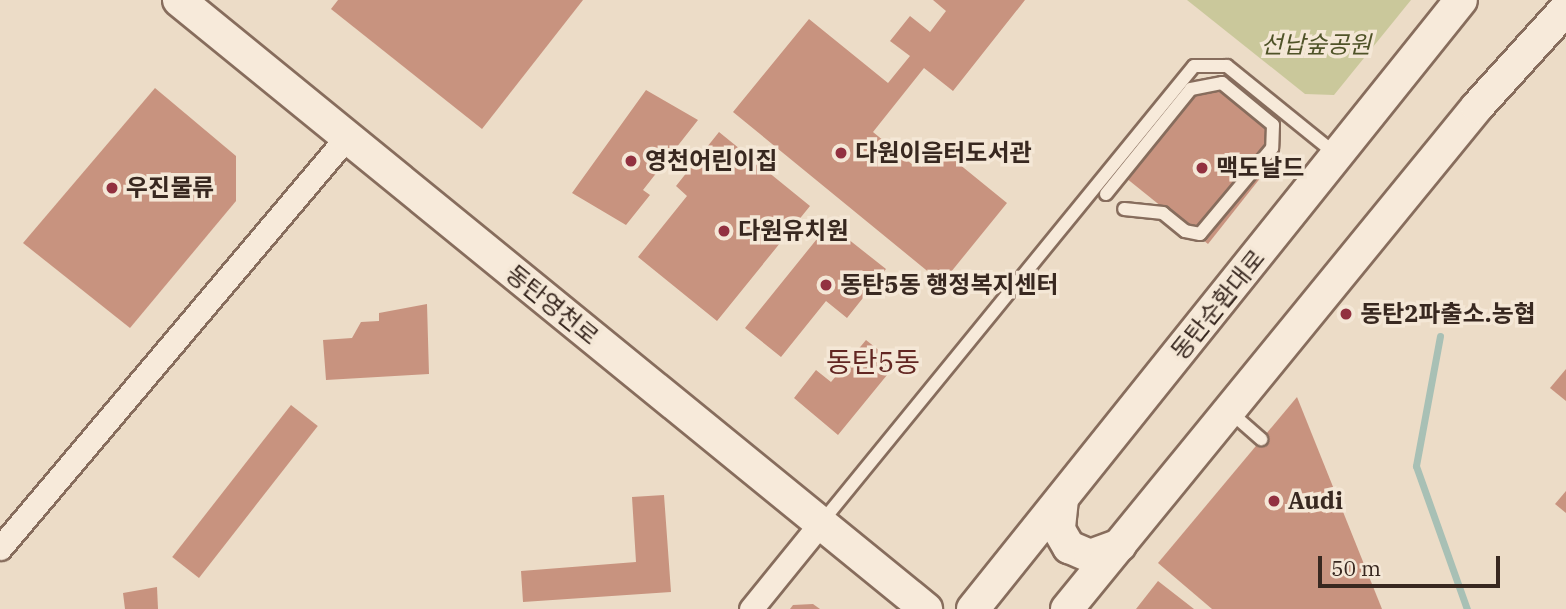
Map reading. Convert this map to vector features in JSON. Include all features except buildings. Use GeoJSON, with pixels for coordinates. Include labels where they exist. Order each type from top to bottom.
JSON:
{"type":"FeatureCollection","features":[{"type":"Feature","properties":{"kind":"street","name":"동탄영천로"},"geometry":{"type":"LineString","coordinates":[[179,0],[926,609]]}},
{"type":"Feature","properties":{"kind":"street","name":"동탄순환대로"},"geometry":{"type":"LineString","coordinates":[[973,609],[1461,0]]}},
{"type":"Feature","properties":{"kind":"street"},"geometry":{"type":"LineString","coordinates":[[1067,609],[1477,107],[1566,9]]}},
{"type":"Feature","properties":{"kind":"street"},"geometry":{"type":"LineString","coordinates":[[0,548],[347,137]]}},
{"type":"Feature","properties":{"kind":"street"},"geometry":{"type":"LineString","coordinates":[[1062,499],[1059,530],[1069,547],[1090,556],[1120,545]]}},
{"type":"Feature","properties":{"kind":"street"},"geometry":{"type":"LineString","coordinates":[[751,609],[821,523]]}},
{"type":"Feature","properties":{"kind":"lane"},"geometry":{"type":"LineString","coordinates":[[821,523],[1194,66],[1227,66],[1337,155]]}},
{"type":"Feature","properties":{"kind":"lane"},"geometry":{"type":"LineString","coordinates":[[1105,194],[1191,89],[1222,83],[1273,125],[1272,148],[1200,234],[1185,231],[1163,213],[1125,209]]}},
{"type":"Feature","properties":{"kind":"lane"},"geometry":{"type":"LineString","coordinates":[[1228,411],[1261,439]]}},
{"type":"Feature","properties":{"kind":"green space","name":"선납숲공원"},"geometry":{"type":"Polygon","coordinates":[[[1187,0],[1411,0],[1334,95],[1305,94],[1187,0]]]}},
{"type":"Feature","properties":{"kind":"waterway"},"geometry":{"type":"LineString","coordinates":[[1440,336],[1416,466],[1467,609]]}},
{"type":"Feature","properties":{"kind":"place","name":"다원이음터도서관"},"geometry":{"type":"Point","coordinates":[841,153]}},
{"type":"Feature","properties":{"kind":"place","name":"영천어린이집"},"geometry":{"type":"Point","coordinates":[631,161]}},
{"type":"Feature","properties":{"kind":"place","name":"맥도날드"},"geometry":{"type":"Point","coordinates":[1202,168]}},
{"type":"Feature","properties":{"kind":"place","name":"우진물류"},"geometry":{"type":"Point","coordinates":[112,188]}},
{"type":"Feature","properties":{"kind":"place","name":"다원유치원"},"geometry":{"type":"Point","coordinates":[724,231]}},
{"type":"Feature","properties":{"kind":"place","name":"동탄5동 행정복지센터"},"geometry":{"type":"Point","coordinates":[826,285]}},
{"type":"Feature","properties":{"kind":"place","name":"동탄2파출소.농협"},"geometry":{"type":"Point","coordinates":[1346,314]}},
{"type":"Feature","properties":{"kind":"place","name":"Audi"},"geometry":{"type":"Point","coordinates":[1274,501]}},
{"type":"Feature","properties":{"kind":"district","name":"동탄5동"},"geometry":{"type":"Point","coordinates":[873,362]}}]}
